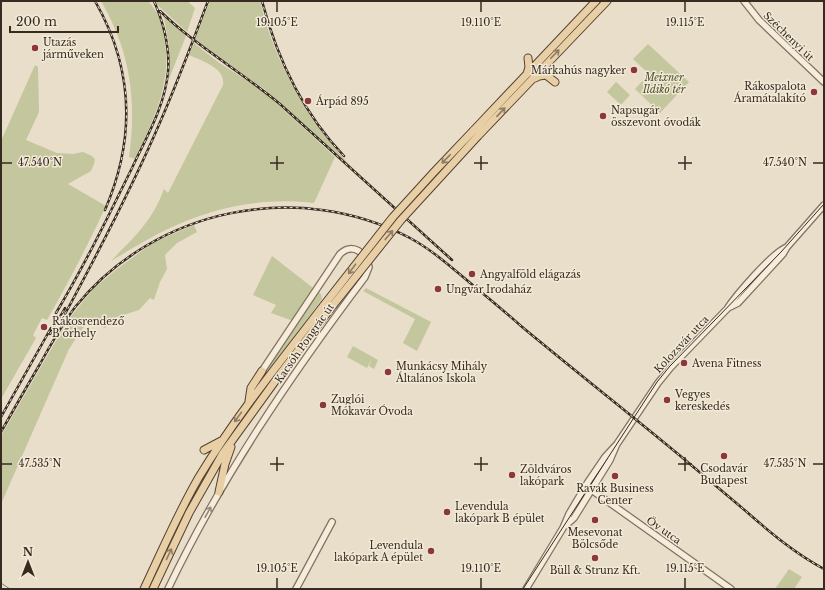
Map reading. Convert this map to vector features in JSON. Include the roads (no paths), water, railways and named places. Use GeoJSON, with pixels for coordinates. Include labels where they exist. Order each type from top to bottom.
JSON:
{"type":"FeatureCollection","features":[{"type":"Feature","properties":{"kind":"main road"},"geometry":{"type":"LineString","coordinates":[[475,134],[527,74],[596,1]]}},
{"type":"Feature","properties":{"kind":"main road"},"geometry":{"type":"LineString","coordinates":[[327,307],[393,217],[434,172],[528,83],[607,1]]}},
{"type":"Feature","properties":{"kind":"main road"},"geometry":{"type":"LineString","coordinates":[[527,74],[529,67],[528,58]]}},
{"type":"Feature","properties":{"kind":"main road"},"geometry":{"type":"LineString","coordinates":[[528,83],[542,75],[550,77],[555,82]]}},
{"type":"Feature","properties":{"kind":"main road","name":"Kacsóh Pongrác út"},"geometry":{"type":"LineString","coordinates":[[144,589],[176,519],[222,440],[248,403],[327,307]]}},
{"type":"Feature","properties":{"kind":"main road","name":"Kacsóh Pongrác út"},"geometry":{"type":"LineString","coordinates":[[153,589],[189,513],[211,473],[327,307]]}},
{"type":"Feature","properties":{"kind":"main road"},"geometry":{"type":"LineString","coordinates":[[248,403],[251,388],[262,371]]}},
{"type":"Feature","properties":{"kind":"main road"},"geometry":{"type":"LineString","coordinates":[[219,492],[225,464],[235,437]]}},
{"type":"Feature","properties":{"kind":"main road"},"geometry":{"type":"LineString","coordinates":[[204,450],[222,440]]}},
{"type":"Feature","properties":{"kind":"street","name":"Széchenyi út"},"geometry":{"type":"LineString","coordinates":[[744,1],[760,20],[824,82]]}},
{"type":"Feature","properties":{"kind":"street","name":"Kolozsvár utca"},"geometry":{"type":"LineString","coordinates":[[528,583],[563,528],[574,518],[588,488],[610,460],[617,444],[666,373],[727,309],[738,303],[783,254],[787,247],[824,205]]}},
{"type":"Feature","properties":{"kind":"street","name":"Kacsóh Pongrác út"},"geometry":{"type":"LineString","coordinates":[[168,589],[219,492],[292,376],[367,272],[369,267],[365,255],[353,249],[348,249],[340,254],[262,371]]}},
{"type":"Feature","properties":{"kind":"street","name":"Öv utca"},"geometry":{"type":"LineString","coordinates":[[588,488],[731,589]]}},
{"type":"Feature","properties":{"kind":"street"},"geometry":{"type":"LineString","coordinates":[[296,589],[332,522]]}},
{"type":"Feature","properties":{"kind":"street"},"geometry":{"type":"LineString","coordinates":[[522,589],[528,583]]}},
{"type":"Feature","properties":{"kind":"street"},"geometry":{"type":"LineString","coordinates":[[526,589],[528,583]]}},
{"type":"Feature","properties":{"kind":"waterway"},"geometry":{"type":"LineString","coordinates":[[1,583],[10,589]]}},
{"type":"Feature","properties":{"kind":"tram line"},"geometry":{"type":"LineString","coordinates":[[523,589],[657,382],[670,366],[781,252],[824,204]]}},
{"type":"Feature","properties":{"kind":"railway"},"geometry":{"type":"LineString","coordinates":[[95,1],[108,27],[117,52],[123,78],[126,104],[126,130],[122,157],[115,183],[105,210]]}},
{"type":"Feature","properties":{"kind":"railway"},"geometry":{"type":"LineString","coordinates":[[56,313],[114,205],[149,133],[163,97],[168,72],[168,54],[161,18],[154,1]]}},
{"type":"Feature","properties":{"kind":"railway"},"geometry":{"type":"LineString","coordinates":[[65,314],[115,218],[150,145],[208,1]]}},
{"type":"Feature","properties":{"kind":"railway"},"geometry":{"type":"LineString","coordinates":[[262,1],[275,43],[293,84],[316,122],[344,156]]}},
{"type":"Feature","properties":{"kind":"railway"},"geometry":{"type":"LineString","coordinates":[[160,11],[204,48],[251,81],[281,105],[452,260]]}},
{"type":"Feature","properties":{"kind":"railway"},"geometry":{"type":"LineString","coordinates":[[1,432],[57,334],[76,306],[109,273],[146,246],[187,226],[231,213],[276,208],[322,210],[367,220],[410,238],[433,253],[684,459],[775,536],[804,557],[824,569]]}},
{"type":"Feature","properties":{"kind":"railway"},"geometry":{"type":"LineString","coordinates":[[50,334],[65,308]]}},
{"type":"Feature","properties":{"kind":"railway"},"geometry":{"type":"LineString","coordinates":[[1,417],[51,328]]}},
{"type":"Feature","properties":{"kind":"place","name":"Utazás járműveken"},"geometry":{"type":"Point","coordinates":[35,48]}},
{"type":"Feature","properties":{"kind":"place","name":"Márkahús nagyker"},"geometry":{"type":"Point","coordinates":[634,70]}},
{"type":"Feature","properties":{"kind":"place","name":"Rákospalota Áramátalakító"},"geometry":{"type":"Point","coordinates":[814,92]}},
{"type":"Feature","properties":{"kind":"place","name":"Árpád 895"},"geometry":{"type":"Point","coordinates":[308,101]}},
{"type":"Feature","properties":{"kind":"place","name":"Napsugár összevont óvodák"},"geometry":{"type":"Point","coordinates":[603,116]}},
{"type":"Feature","properties":{"kind":"place","name":"Angyalföld elágazás"},"geometry":{"type":"Point","coordinates":[472,274]}},
{"type":"Feature","properties":{"kind":"place","name":"Ungvár Irodaház"},"geometry":{"type":"Point","coordinates":[438,289]}},
{"type":"Feature","properties":{"kind":"place","name":"Rákosrendező B őrhely"},"geometry":{"type":"Point","coordinates":[44,327]}},
{"type":"Feature","properties":{"kind":"place","name":"Avena Fitness"},"geometry":{"type":"Point","coordinates":[684,363]}},
{"type":"Feature","properties":{"kind":"place","name":"Munkácsy Mihály Általános Iskola"},"geometry":{"type":"Point","coordinates":[388,372]}},
{"type":"Feature","properties":{"kind":"place","name":"Vegyes kereskedés"},"geometry":{"type":"Point","coordinates":[667,400]}},
{"type":"Feature","properties":{"kind":"place","name":"Zuglói Mókavár Óvoda"},"geometry":{"type":"Point","coordinates":[323,405]}},
{"type":"Feature","properties":{"kind":"place","name":"Csodavár Budapest"},"geometry":{"type":"Point","coordinates":[724,456]}},
{"type":"Feature","properties":{"kind":"place","name":"Zöldváros lakópark"},"geometry":{"type":"Point","coordinates":[512,475]}},
{"type":"Feature","properties":{"kind":"place","name":"Ravak Business Center"},"geometry":{"type":"Point","coordinates":[615,476]}},
{"type":"Feature","properties":{"kind":"place","name":"Levendula lakópark B épület"},"geometry":{"type":"Point","coordinates":[447,512]}},
{"type":"Feature","properties":{"kind":"place","name":"Mesevonat Bölcsőde"},"geometry":{"type":"Point","coordinates":[595,520]}},
{"type":"Feature","properties":{"kind":"place","name":"Levendula lakópark A épület"},"geometry":{"type":"Point","coordinates":[431,551]}},
{"type":"Feature","properties":{"kind":"place","name":"Büll & Strunz Kft."},"geometry":{"type":"Point","coordinates":[595,558]}},
{"type":"Feature","properties":{"kind":"park label","name":"Meixner Ildikó tér"},"geometry":{"type":"Point","coordinates":[664,82]}}]}
